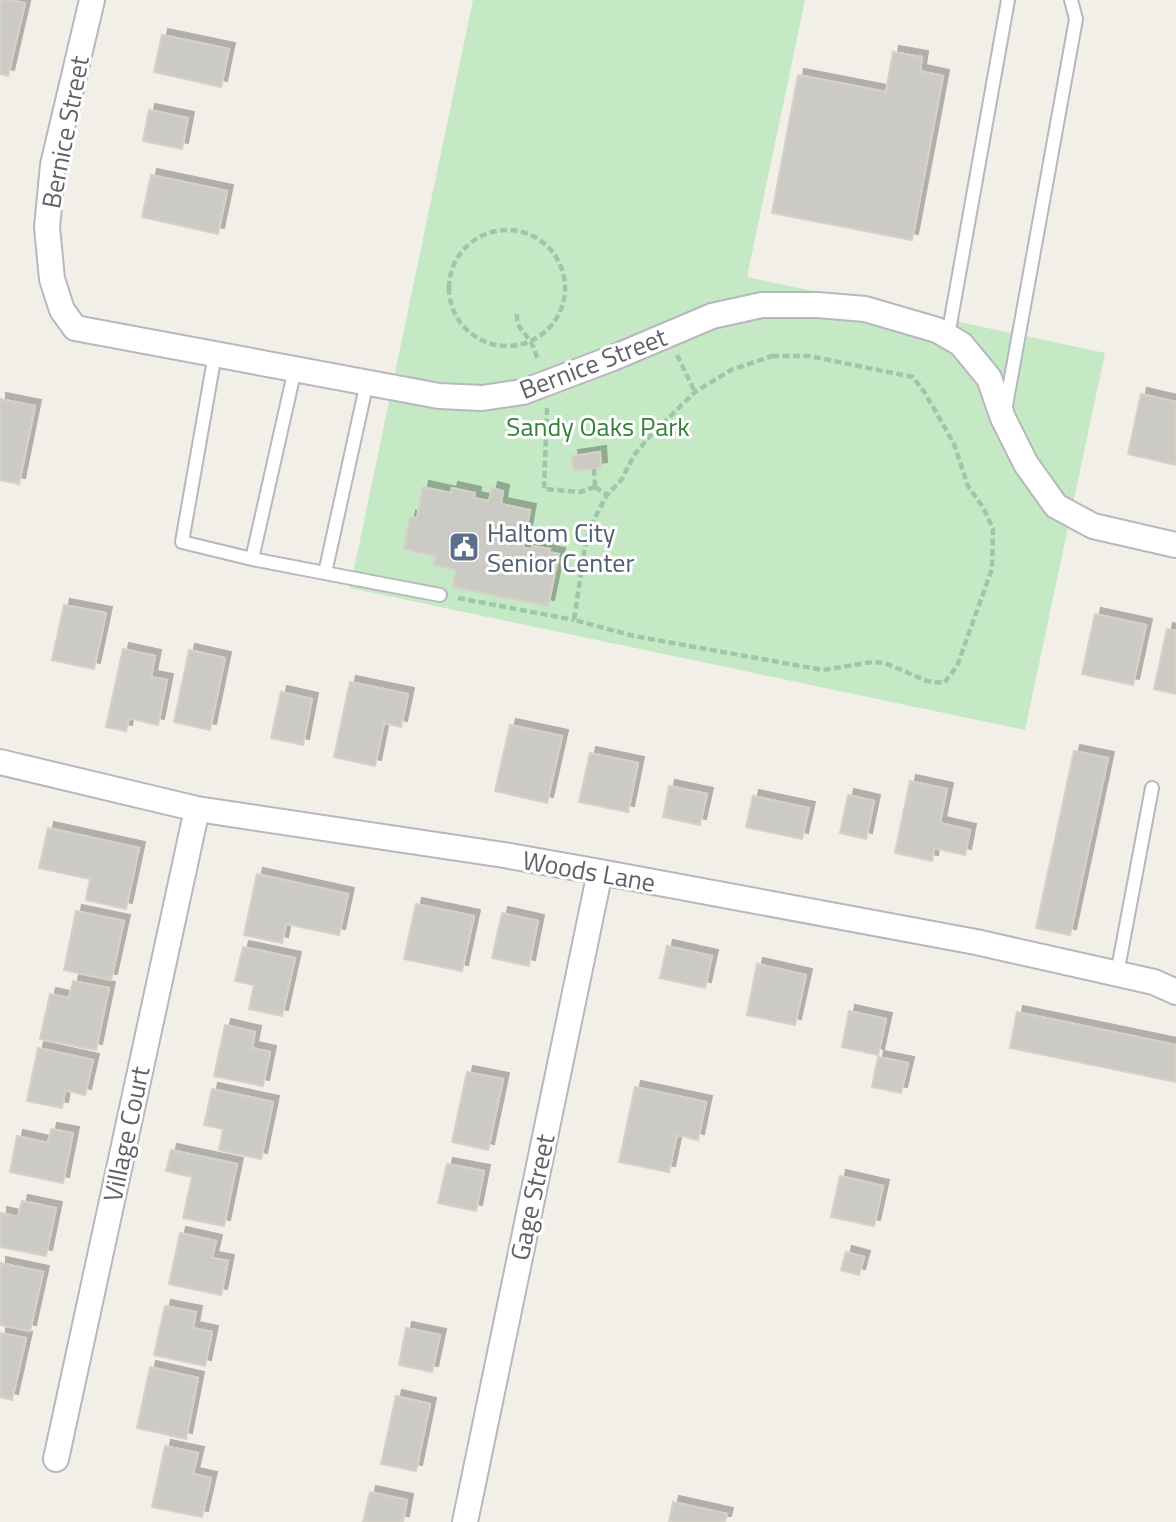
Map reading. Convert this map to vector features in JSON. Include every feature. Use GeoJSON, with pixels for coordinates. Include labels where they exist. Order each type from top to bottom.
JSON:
{"type":"FeatureCollection","features":[{"type":"Feature","properties":{"kind":"street","name":"Bernice Street"},"geometry":{"type":"LineString","coordinates":[[92,0],[53,165],[47,227],[52,279],[62,310],[75,328],[439,396],[482,398],[523,393],[712,316],[762,304],[865,309],[937,331],[961,344],[989,378],[1003,418],[1026,464],[1056,506],[1093,526],[1176,545]]}},
{"type":"Feature","properties":{"kind":"street","name":"Woods Lane"},"geometry":{"type":"LineString","coordinates":[[0,762],[197,809],[490,853],[976,942],[1154,982],[1176,992]]}},
{"type":"Feature","properties":{"kind":"street","name":"Village Court"},"geometry":{"type":"LineString","coordinates":[[56,1459],[197,809]]}},
{"type":"Feature","properties":{"kind":"street","name":"Gage Street"},"geometry":{"type":"LineString","coordinates":[[464,1522],[600,872]]}},
{"type":"Feature","properties":{"kind":"lane"},"geometry":{"type":"LineString","coordinates":[[948,337],[1008,0]]}},
{"type":"Feature","properties":{"kind":"lane"},"geometry":{"type":"LineString","coordinates":[[1003,418],[1076,19],[1070,0]]}},
{"type":"Feature","properties":{"kind":"lane"},"geometry":{"type":"LineString","coordinates":[[215,354],[182,542],[252,559],[440,595]]}},
{"type":"Feature","properties":{"kind":"lane"},"geometry":{"type":"LineString","coordinates":[[252,559],[295,369]]}},
{"type":"Feature","properties":{"kind":"lane"},"geometry":{"type":"LineString","coordinates":[[325,573],[367,382]]}},
{"type":"Feature","properties":{"kind":"lane"},"geometry":{"type":"LineString","coordinates":[[1117,974],[1152,788]]}},
{"type":"Feature","properties":{"kind":"path"},"geometry":{"type":"LineString","coordinates":[[497,230],[518,230],[537,237],[554,251],[562,266],[567,285],[563,306],[551,327],[530,341],[502,347],[484,342],[471,334],[459,321],[451,304],[448,286],[452,267],[460,252],[474,239],[497,230]]}},
{"type":"Feature","properties":{"kind":"path"},"geometry":{"type":"LineString","coordinates":[[517,314],[517,323],[530,341],[547,383],[544,489],[580,492],[595,487]]}},
{"type":"Feature","properties":{"kind":"path"},"geometry":{"type":"LineString","coordinates":[[668,335],[695,392]]}},
{"type":"Feature","properties":{"kind":"path"},"geometry":{"type":"LineString","coordinates":[[440,595],[574,620],[634,636],[823,670],[872,662],[885,663],[927,681],[944,683],[957,666],[992,569],[993,529],[984,509],[968,486],[954,444],[913,377],[809,356],[772,356],[731,370],[695,392],[634,455],[622,479],[607,495],[591,525],[574,620]]}},
{"type":"Feature","properties":{"kind":"path"},"geometry":{"type":"LineString","coordinates":[[594,469],[595,487]]}},
{"type":"Feature","properties":{"kind":"path"},"geometry":{"type":"LineString","coordinates":[[595,487],[607,495]]}},
{"type":"Feature","properties":{"kind":"green space","name":"Sandy Oaks Park"},"geometry":{"type":"Polygon","coordinates":[[[473,0],[805,0],[747,277],[1105,353],[1025,730],[350,588],[473,0]]]}},
{"type":"Feature","properties":{"kind":"building"},"geometry":{"type":"Polygon","coordinates":[[[0,0],[25,3],[8,76],[0,74],[0,0]]]}},
{"type":"Feature","properties":{"kind":"building"},"geometry":{"type":"Polygon","coordinates":[[[162,35],[229,49],[221,87],[154,72],[162,35]]]}},
{"type":"Feature","properties":{"kind":"building"},"geometry":{"type":"Polygon","coordinates":[[[893,52],[922,57],[920,71],[943,76],[912,240],[772,213],[798,75],[886,92],[893,52]]]}},
{"type":"Feature","properties":{"kind":"building"},"geometry":{"type":"Polygon","coordinates":[[[149,110],[188,118],[182,149],[143,141],[149,110]]]}},
{"type":"Feature","properties":{"kind":"building"},"geometry":{"type":"Polygon","coordinates":[[[151,175],[227,191],[218,234],[142,217],[151,175]]]}},
{"type":"Feature","properties":{"kind":"building"},"geometry":{"type":"Polygon","coordinates":[[[1141,394],[1176,402],[1176,465],[1128,454],[1141,394]]]}},
{"type":"Feature","properties":{"kind":"building"},"geometry":{"type":"Polygon","coordinates":[[[0,399],[35,406],[19,484],[0,480],[0,399]]]}},
{"type":"Feature","properties":{"kind":"building"},"geometry":{"type":"Polygon","coordinates":[[[600,452],[601,468],[574,471],[572,456],[600,452]]]}},
{"type":"Feature","properties":{"kind":"building","name":"Haltom City Senior Center"},"geometry":{"type":"Polygon","coordinates":[[[423,487],[451,493],[452,488],[475,493],[474,498],[489,501],[492,488],[503,491],[501,504],[530,510],[523,548],[532,549],[532,546],[550,549],[549,552],[559,554],[548,606],[453,587],[456,570],[434,565],[436,556],[404,549],[410,517],[417,518],[423,487]]]}},
{"type":"Feature","properties":{"kind":"building"},"geometry":{"type":"Polygon","coordinates":[[[64,605],[106,613],[94,669],[52,660],[64,605]]]}},
{"type":"Feature","properties":{"kind":"building"},"geometry":{"type":"Polygon","coordinates":[[[1095,614],[1146,625],[1133,685],[1082,674],[1095,614]]]}},
{"type":"Feature","properties":{"kind":"building"},"geometry":{"type":"Polygon","coordinates":[[[1167,629],[1176,631],[1176,694],[1154,689],[1167,629]]]}},
{"type":"Feature","properties":{"kind":"building"},"geometry":{"type":"Polygon","coordinates":[[[123,649],[155,656],[151,677],[167,680],[158,725],[129,718],[126,731],[106,727],[123,649]]]}},
{"type":"Feature","properties":{"kind":"building"},"geometry":{"type":"Polygon","coordinates":[[[189,650],[225,658],[210,730],[174,722],[189,650]]]}},
{"type":"Feature","properties":{"kind":"building"},"geometry":{"type":"Polygon","coordinates":[[[350,682],[408,694],[401,727],[384,723],[375,766],[334,757],[350,682]]]}},
{"type":"Feature","properties":{"kind":"building"},"geometry":{"type":"Polygon","coordinates":[[[281,692],[312,699],[303,745],[271,738],[281,692]]]}},
{"type":"Feature","properties":{"kind":"building"},"geometry":{"type":"Polygon","coordinates":[[[510,725],[562,736],[547,803],[495,791],[510,725]]]}},
{"type":"Feature","properties":{"kind":"building"},"geometry":{"type":"Polygon","coordinates":[[[1074,751],[1108,758],[1070,935],[1036,928],[1074,751]]]}},
{"type":"Feature","properties":{"kind":"building"},"geometry":{"type":"Polygon","coordinates":[[[590,753],[638,763],[628,812],[579,802],[590,753]]]}},
{"type":"Feature","properties":{"kind":"building"},"geometry":{"type":"Polygon","coordinates":[[[910,781],[947,789],[940,823],[970,830],[965,855],[934,848],[932,861],[895,853],[910,781]]]}},
{"type":"Feature","properties":{"kind":"building"},"geometry":{"type":"Polygon","coordinates":[[[669,786],[707,794],[700,825],[663,817],[669,786]]]}},
{"type":"Feature","properties":{"kind":"building"},"geometry":{"type":"Polygon","coordinates":[[[848,795],[874,801],[866,839],[840,833],[848,795]]]}},
{"type":"Feature","properties":{"kind":"building"},"geometry":{"type":"Polygon","coordinates":[[[753,796],[809,808],[802,839],[746,827],[753,796]]]}},
{"type":"Feature","properties":{"kind":"building"},"geometry":{"type":"Polygon","coordinates":[[[48,828],[139,848],[126,909],[86,900],[90,879],[39,868],[48,828]]]}},
{"type":"Feature","properties":{"kind":"building"},"geometry":{"type":"Polygon","coordinates":[[[257,874],[348,894],[339,935],[286,924],[282,943],[244,935],[257,874]]]}},
{"type":"Feature","properties":{"kind":"building"},"geometry":{"type":"Polygon","coordinates":[[[416,904],[474,916],[462,971],[404,959],[416,904]]]}},
{"type":"Feature","properties":{"kind":"building"},"geometry":{"type":"Polygon","coordinates":[[[76,911],[124,921],[111,980],[64,970],[76,911]]]}},
{"type":"Feature","properties":{"kind":"building"},"geometry":{"type":"Polygon","coordinates":[[[502,913],[538,921],[529,966],[492,958],[502,913]]]}},
{"type":"Feature","properties":{"kind":"building"},"geometry":{"type":"Polygon","coordinates":[[[667,946],[712,956],[705,988],[660,978],[667,946]]]}},
{"type":"Feature","properties":{"kind":"building"},"geometry":{"type":"Polygon","coordinates":[[[243,947],[295,958],[282,1016],[249,1009],[254,985],[235,981],[243,947]]]}},
{"type":"Feature","properties":{"kind":"building"},"geometry":{"type":"Polygon","coordinates":[[[757,964],[806,975],[795,1025],[747,1015],[757,964]]]}},
{"type":"Feature","properties":{"kind":"building"},"geometry":{"type":"Polygon","coordinates":[[[73,981],[109,988],[96,1050],[40,1039],[50,994],[69,998],[73,981]]]}},
{"type":"Feature","properties":{"kind":"building"},"geometry":{"type":"Polygon","coordinates":[[[849,1011],[886,1019],[878,1055],[842,1047],[849,1011]]]}},
{"type":"Feature","properties":{"kind":"building"},"geometry":{"type":"Polygon","coordinates":[[[1017,1012],[1176,1045],[1176,1082],[1010,1048],[1017,1012]]]}},
{"type":"Feature","properties":{"kind":"building"},"geometry":{"type":"Polygon","coordinates":[[[225,1025],[255,1032],[252,1048],[270,1052],[263,1086],[214,1076],[225,1025]]]}},
{"type":"Feature","properties":{"kind":"building"},"geometry":{"type":"Polygon","coordinates":[[[38,1048],[93,1060],[85,1095],[65,1090],[62,1108],[27,1101],[38,1048]]]}},
{"type":"Feature","properties":{"kind":"building"},"geometry":{"type":"Polygon","coordinates":[[[878,1057],[908,1063],[901,1093],[872,1087],[878,1057]]]}},
{"type":"Feature","properties":{"kind":"building"},"geometry":{"type":"Polygon","coordinates":[[[467,1072],[503,1079],[488,1150],[452,1142],[467,1072]]]}},
{"type":"Feature","properties":{"kind":"building"},"geometry":{"type":"Polygon","coordinates":[[[635,1087],[706,1102],[698,1140],[677,1135],[669,1172],[619,1162],[635,1087]]]}},
{"type":"Feature","properties":{"kind":"building"},"geometry":{"type":"Polygon","coordinates":[[[212,1089],[273,1102],[261,1159],[219,1150],[223,1129],[204,1125],[212,1089]]]}},
{"type":"Feature","properties":{"kind":"building"},"geometry":{"type":"Polygon","coordinates":[[[51,1129],[73,1133],[63,1183],[10,1172],[17,1136],[48,1143],[51,1129]]]}},
{"type":"Feature","properties":{"kind":"building"},"geometry":{"type":"Polygon","coordinates":[[[171,1150],[237,1164],[224,1226],[183,1218],[192,1177],[166,1171],[171,1150]]]}},
{"type":"Feature","properties":{"kind":"building"},"geometry":{"type":"Polygon","coordinates":[[[447,1164],[484,1171],[476,1211],[438,1203],[447,1164]]]}},
{"type":"Feature","properties":{"kind":"building"},"geometry":{"type":"Polygon","coordinates":[[[840,1176],[883,1186],[874,1226],[831,1217],[840,1176]]]}},
{"type":"Feature","properties":{"kind":"building"},"geometry":{"type":"Polygon","coordinates":[[[22,1201],[56,1208],[46,1256],[0,1247],[1,1213],[18,1217],[22,1201]]]}},
{"type":"Feature","properties":{"kind":"building"},"geometry":{"type":"Polygon","coordinates":[[[180,1233],[216,1241],[212,1258],[228,1261],[221,1295],[169,1284],[180,1233]]]}},
{"type":"Feature","properties":{"kind":"building"},"geometry":{"type":"Polygon","coordinates":[[[846,1252],[864,1257],[859,1275],[841,1270],[846,1252]]]}},
{"type":"Feature","properties":{"kind":"building"},"geometry":{"type":"Polygon","coordinates":[[[0,1263],[43,1272],[30,1331],[0,1325],[0,1263]]]}},
{"type":"Feature","properties":{"kind":"building"},"geometry":{"type":"Polygon","coordinates":[[[165,1306],[196,1312],[193,1328],[212,1332],[205,1366],[154,1355],[165,1306]]]}},
{"type":"Feature","properties":{"kind":"building"},"geometry":{"type":"Polygon","coordinates":[[[406,1328],[440,1335],[432,1372],[399,1365],[406,1328]]]}},
{"type":"Feature","properties":{"kind":"building"},"geometry":{"type":"Polygon","coordinates":[[[0,1333],[26,1338],[12,1400],[0,1397],[0,1333]]]}},
{"type":"Feature","properties":{"kind":"building"},"geometry":{"type":"Polygon","coordinates":[[[150,1367],[198,1378],[186,1439],[137,1428],[150,1367]]]}},
{"type":"Feature","properties":{"kind":"building"},"geometry":{"type":"Polygon","coordinates":[[[396,1396],[430,1404],[416,1471],[381,1464],[396,1396]]]}},
{"type":"Feature","properties":{"kind":"building"},"geometry":{"type":"Polygon","coordinates":[[[165,1446],[198,1453],[193,1474],[211,1478],[202,1517],[152,1507],[165,1446]]]}},
{"type":"Feature","properties":{"kind":"building"},"geometry":{"type":"Polygon","coordinates":[[[370,1492],[407,1500],[403,1522],[363,1522],[370,1492]]]}},
{"type":"Feature","properties":{"kind":"building"},"geometry":{"type":"Polygon","coordinates":[[[673,1502],[727,1514],[725,1522],[669,1522],[673,1502]]]}},
{"type":"Feature","properties":{"kind":"place","name":"Haltom City Senior Center"},"geometry":{"type":"Point","coordinates":[464,547]}}]}
